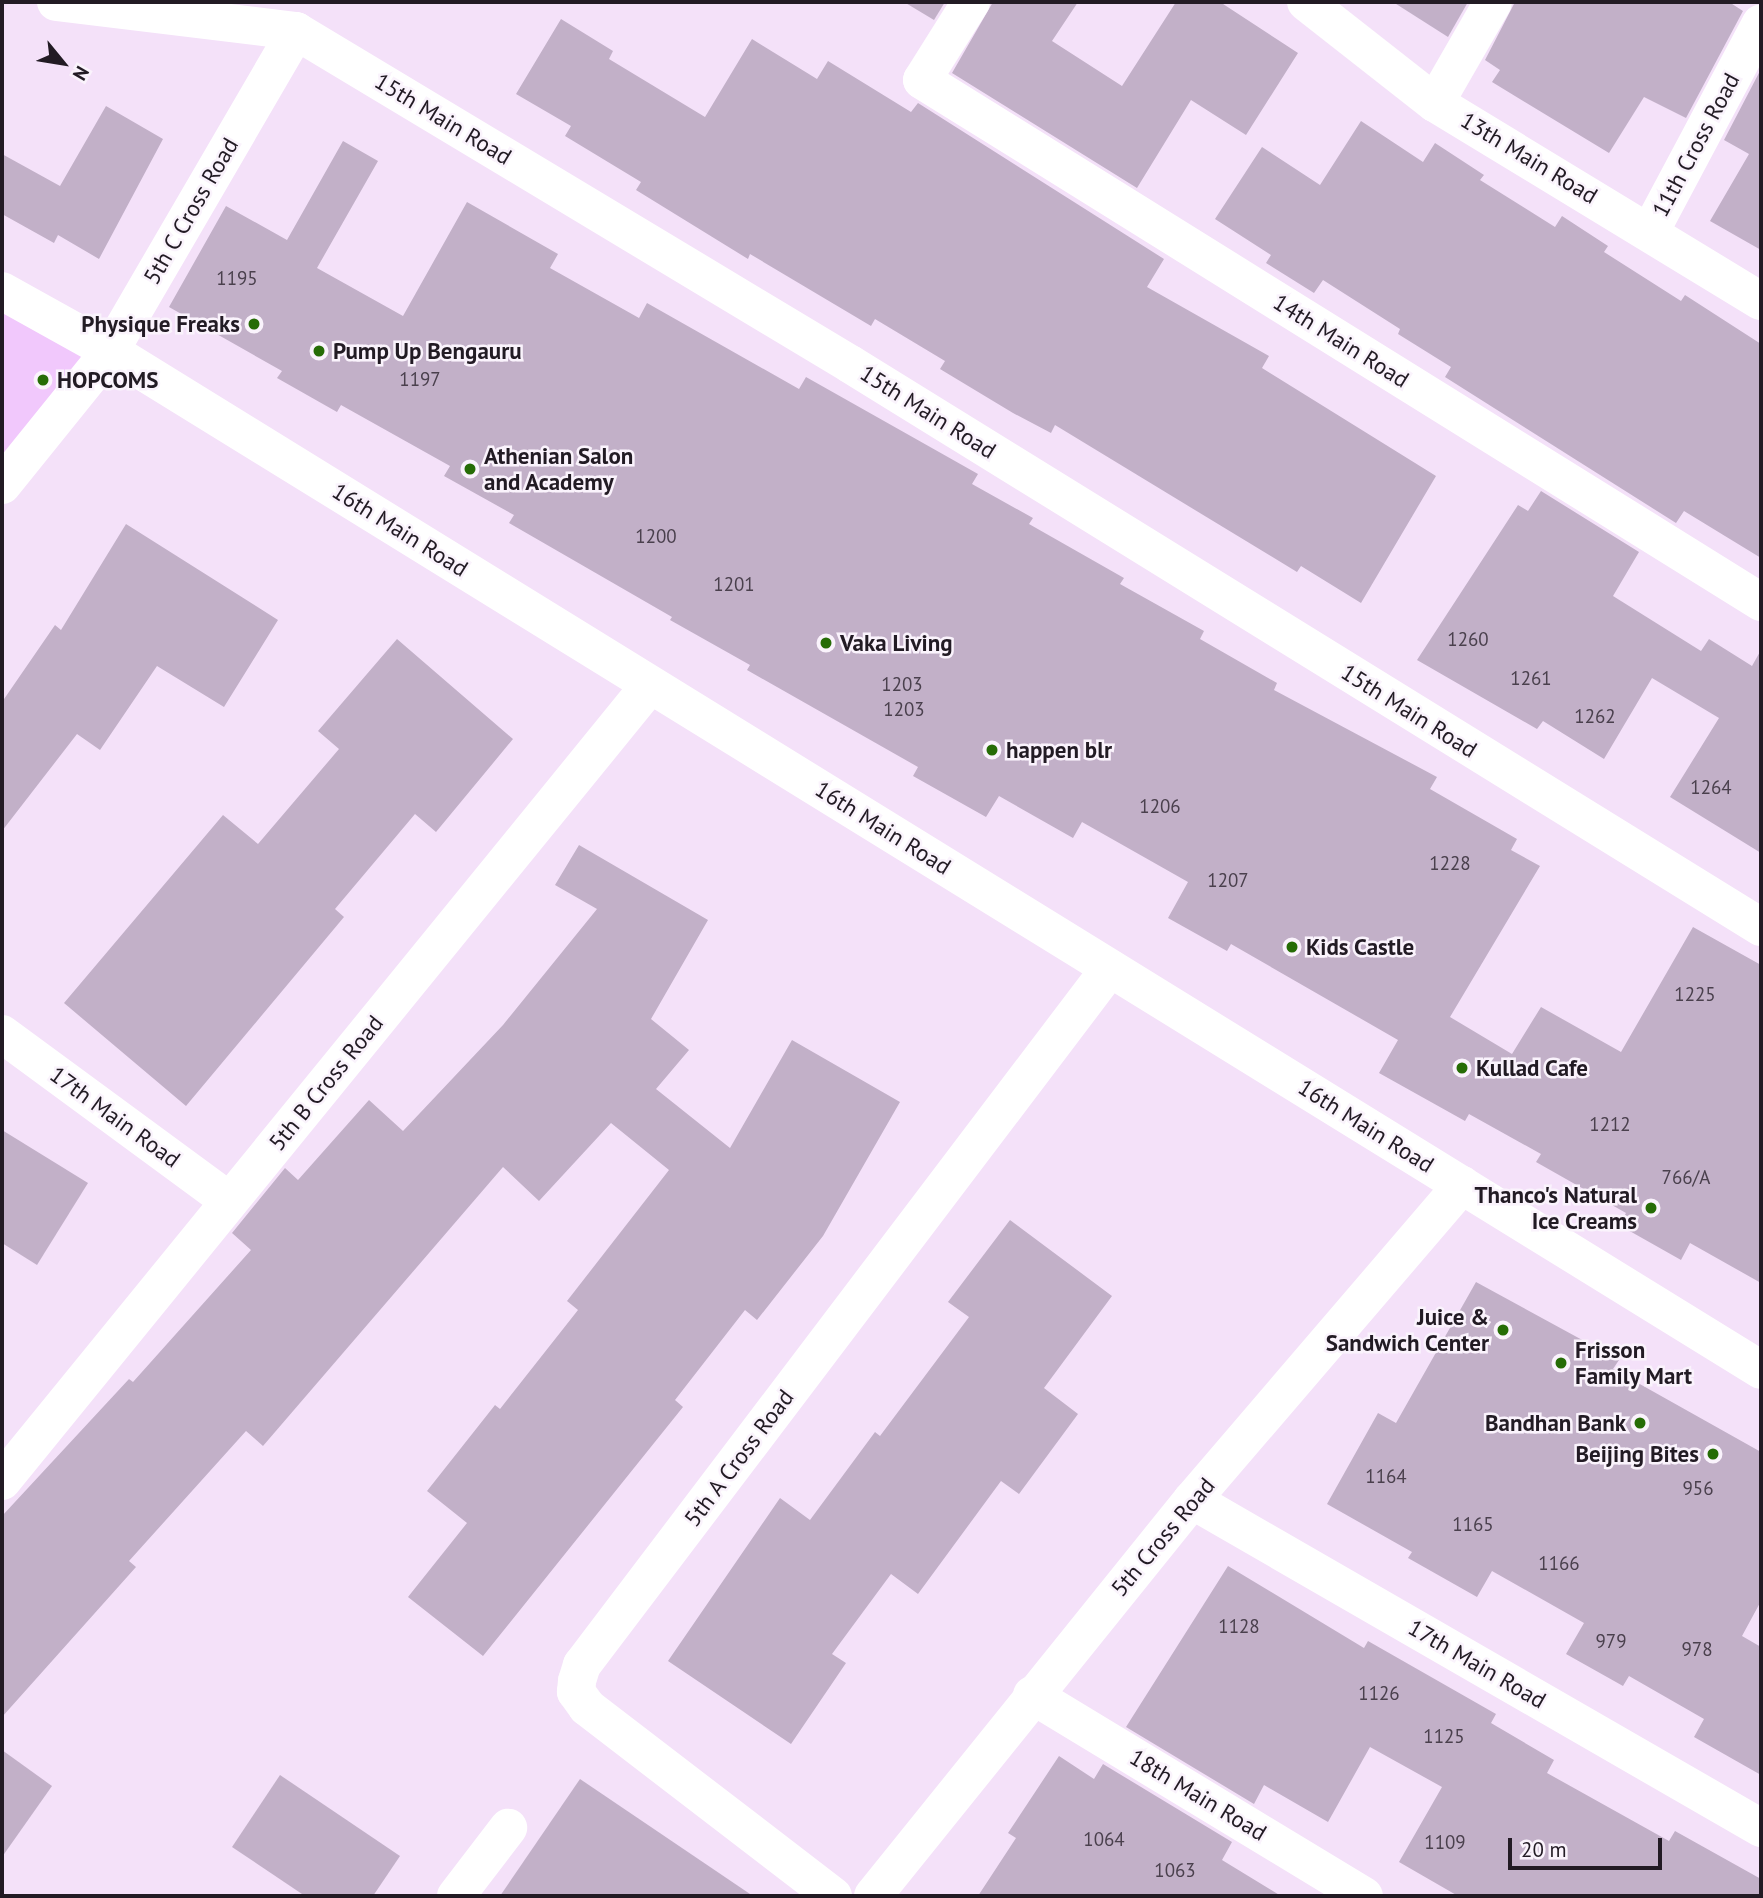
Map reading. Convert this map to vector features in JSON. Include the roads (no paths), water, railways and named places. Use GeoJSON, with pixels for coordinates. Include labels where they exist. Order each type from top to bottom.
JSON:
{"type":"FeatureCollection","features":[{"type":"Feature","properties":{"kind":"street","name":"15th Main Road"},"geometry":{"type":"LineString","coordinates":[[56,2],[296,31],[850,364],[1761,927]]}},
{"type":"Feature","properties":{"kind":"street","name":"14th Main Road"},"geometry":{"type":"LineString","coordinates":[[971,2],[922,80],[1761,602]]}},
{"type":"Feature","properties":{"kind":"street","name":"13th Main Road"},"geometry":{"type":"LineString","coordinates":[[1306,2],[1435,103],[1651,230],[1761,300]]}},
{"type":"Feature","properties":{"kind":"street"},"geometry":{"type":"LineString","coordinates":[[1435,103],[1493,2]]}},
{"type":"Feature","properties":{"kind":"street","name":"11th Cross Road"},"geometry":{"type":"LineString","coordinates":[[1651,230],[1761,23]]}},
{"type":"Feature","properties":{"kind":"street","name":"5th C Cross Road"},"geometry":{"type":"LineString","coordinates":[[2,485],[110,351],[296,31]]}},
{"type":"Feature","properties":{"kind":"street","name":"16th Main Road"},"geometry":{"type":"LineString","coordinates":[[2,291],[110,351],[1761,1370]]}},
{"type":"Feature","properties":{"kind":"street","name":"5th B Cross Road"},"geometry":{"type":"LineString","coordinates":[[2,1480],[650,685]]}},
{"type":"Feature","properties":{"kind":"street","name":"5th A Cross Road"},"geometry":{"type":"LineString","coordinates":[[832,1896],[587,1707],[576,1692],[577,1681],[590,1654],[1110,968]]}},
{"type":"Feature","properties":{"kind":"street","name":"17th Main Road"},"geometry":{"type":"LineString","coordinates":[[2,1034],[229,1201]]}},
{"type":"Feature","properties":{"kind":"street","name":"5th Cross Road"},"geometry":{"type":"LineString","coordinates":[[873,1896],[1032,1695],[1192,1500],[1462,1185]]}},
{"type":"Feature","properties":{"kind":"street","name":"17th Main Road"},"geometry":{"type":"LineString","coordinates":[[1192,1500],[1761,1828]]}},
{"type":"Feature","properties":{"kind":"street","name":"18th Main Road"},"geometry":{"type":"LineString","coordinates":[[1032,1695],[1364,1896]]}},
{"type":"Feature","properties":{"kind":"street"},"geometry":{"type":"LineString","coordinates":[[456,1896],[508,1828]]}},
{"type":"Feature","properties":{"kind":"place","name":"Physique Freaks"},"geometry":{"type":"Point","coordinates":[254,324]}},
{"type":"Feature","properties":{"kind":"place","name":"Pump Up Bengauru"},"geometry":{"type":"Point","coordinates":[319,351]}},
{"type":"Feature","properties":{"kind":"place","name":"HOPCOMS"},"geometry":{"type":"Point","coordinates":[43,380]}},
{"type":"Feature","properties":{"kind":"place","name":"Athenian Salon and Academy"},"geometry":{"type":"Point","coordinates":[470,469]}},
{"type":"Feature","properties":{"kind":"place","name":"Vaka Living"},"geometry":{"type":"Point","coordinates":[826,643]}},
{"type":"Feature","properties":{"kind":"place","name":"happen blr"},"geometry":{"type":"Point","coordinates":[992,750]}},
{"type":"Feature","properties":{"kind":"place","name":"Kids Castle"},"geometry":{"type":"Point","coordinates":[1292,947]}},
{"type":"Feature","properties":{"kind":"place","name":"Kullad Cafe"},"geometry":{"type":"Point","coordinates":[1462,1068]}},
{"type":"Feature","properties":{"kind":"place","name":"Thanco's Natural Ice Creams"},"geometry":{"type":"Point","coordinates":[1651,1208]}},
{"type":"Feature","properties":{"kind":"place","name":"Juice & Sandwich Center"},"geometry":{"type":"Point","coordinates":[1503,1330]}},
{"type":"Feature","properties":{"kind":"place","name":"Frisson Family Mart"},"geometry":{"type":"Point","coordinates":[1561,1363]}},
{"type":"Feature","properties":{"kind":"place","name":"Bandhan Bank"},"geometry":{"type":"Point","coordinates":[1640,1423]}},
{"type":"Feature","properties":{"kind":"place","name":"Beijing Bites"},"geometry":{"type":"Point","coordinates":[1713,1454]}}]}
